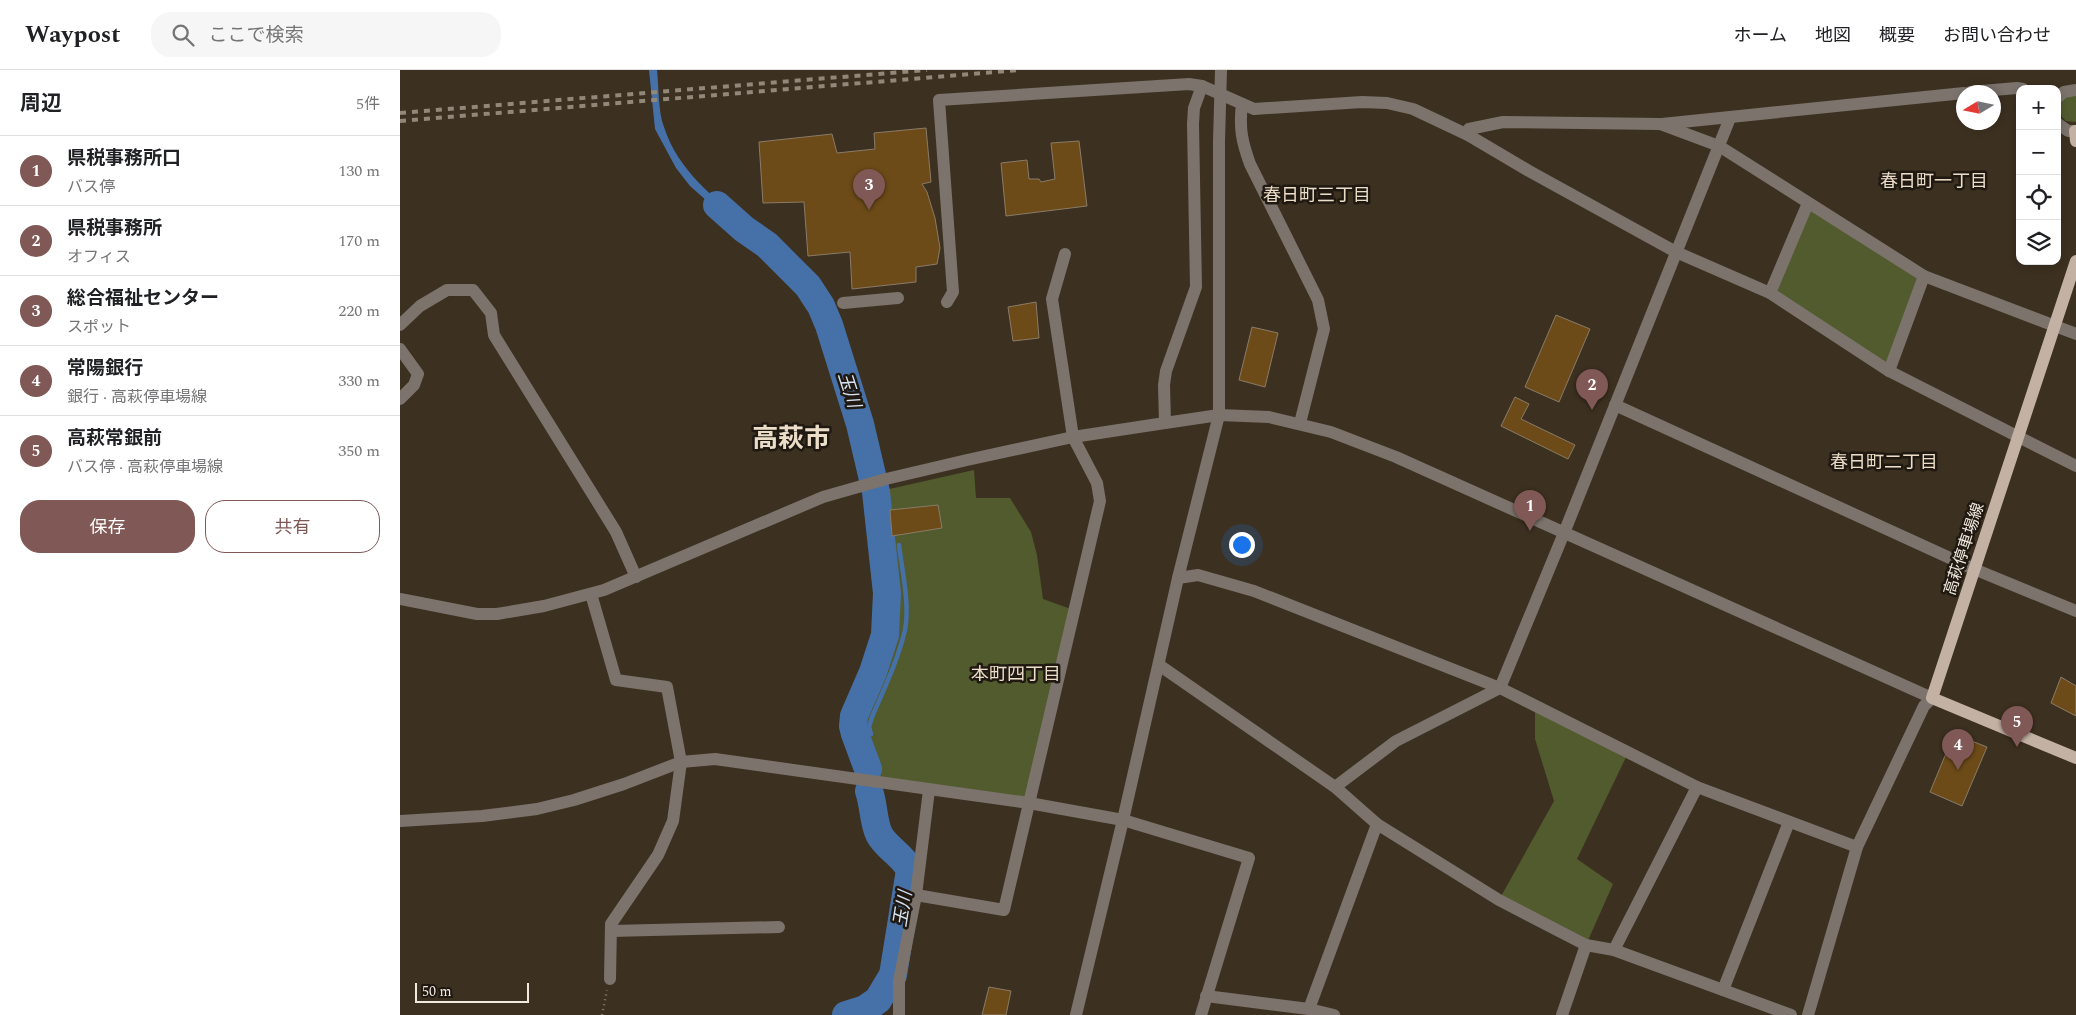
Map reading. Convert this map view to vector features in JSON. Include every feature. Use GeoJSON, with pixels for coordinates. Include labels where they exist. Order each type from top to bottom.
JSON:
{"type":"FeatureCollection","features":[{"type":"Feature","properties":{"kind":"main road","name":"高萩停車場線"},"geometry":{"type":"LineString","coordinates":[[1932,698],[2076,261]]}},
{"type":"Feature","properties":{"kind":"main road"},"geometry":{"type":"LineString","coordinates":[[1932,698],[2076,758]]}},
{"type":"Feature","properties":{"kind":"street"},"geometry":{"type":"LineString","coordinates":[[1076,1015],[1178,578],[1219,415],[1219,141],[1221,70]]}},
{"type":"Feature","properties":{"kind":"street"},"geometry":{"type":"LineString","coordinates":[[947,302],[953,292],[939,100],[1189,84],[1202,86],[1254,109],[1362,102],[1386,103],[1413,108],[1468,134],[1529,171],[1676,252],[1770,293],[1888,371],[2017,438],[2076,466]]}},
{"type":"Feature","properties":{"kind":"street"},"geometry":{"type":"LineString","coordinates":[[1165,422],[1164,385],[1166,371],[1196,287],[1193,124],[1194,108],[1202,86]]}},
{"type":"Feature","properties":{"kind":"street"},"geometry":{"type":"LineString","coordinates":[[2001,89],[2016,88]]}},
{"type":"Feature","properties":{"kind":"street"},"geometry":{"type":"LineString","coordinates":[[2061,94],[2076,90]]}},
{"type":"Feature","properties":{"kind":"street"},"geometry":{"type":"LineString","coordinates":[[1468,134],[1469,129],[1503,122],[1660,124],[1956,94]]}},
{"type":"Feature","properties":{"kind":"street"},"geometry":{"type":"LineString","coordinates":[[1242,104],[1240,123],[1243,142],[1250,164],[1318,300],[1323,318],[1324,329],[1300,423]]}},
{"type":"Feature","properties":{"kind":"street"},"geometry":{"type":"LineString","coordinates":[[1335,787],[1396,741],[1500,688],[1564,534],[1730,118]]}},
{"type":"Feature","properties":{"kind":"street"},"geometry":{"type":"LineString","coordinates":[[1660,124],[1719,146],[1924,276],[2076,334]]}},
{"type":"Feature","properties":{"kind":"street"},"geometry":{"type":"LineString","coordinates":[[2061,126],[2076,135]]}},
{"type":"Feature","properties":{"kind":"street"},"geometry":{"type":"LineString","coordinates":[[1770,293],[1808,203]]}},
{"type":"Feature","properties":{"kind":"street"},"geometry":{"type":"LineString","coordinates":[[916,895],[1004,910],[1100,501],[1097,483],[1073,437],[1052,299],[1065,254]]}},
{"type":"Feature","properties":{"kind":"street"},"geometry":{"type":"LineString","coordinates":[[1888,371],[1924,276]]}},
{"type":"Feature","properties":{"kind":"street"},"geometry":{"type":"LineString","coordinates":[[400,325],[420,306],[447,290],[473,290],[491,313],[494,335],[616,532],[636,577]]}},
{"type":"Feature","properties":{"kind":"street"},"geometry":{"type":"LineString","coordinates":[[843,303],[898,298]]}},
{"type":"Feature","properties":{"kind":"street"},"geometry":{"type":"LineString","coordinates":[[400,349],[418,374],[414,385],[400,398]]}},
{"type":"Feature","properties":{"kind":"street"},"geometry":{"type":"LineString","coordinates":[[1615,405],[1974,569],[2076,612]]}},
{"type":"Feature","properties":{"kind":"street"},"geometry":{"type":"LineString","coordinates":[[400,599],[461,612],[497,614],[544,606],[591,594],[823,498],[886,479],[1073,437],[1165,422],[1219,415],[1269,417],[1300,423],[1360,442],[1932,698],[1924,706],[1857,848],[1808,1015]]}},
{"type":"Feature","properties":{"kind":"street"},"geometry":{"type":"LineString","coordinates":[[1178,578],[1198,575],[1254,591],[1500,688],[1697,787],[1857,848]]}},
{"type":"Feature","properties":{"kind":"street"},"geometry":{"type":"LineString","coordinates":[[591,594],[616,680],[667,687],[680,762],[673,821],[658,856],[611,924],[610,979]]}},
{"type":"Feature","properties":{"kind":"street"},"geometry":{"type":"LineString","coordinates":[[1159,665],[1335,787],[1377,824],[1514,910],[1586,945],[1614,950],[1791,1015]]}},
{"type":"Feature","properties":{"kind":"street"},"geometry":{"type":"LineString","coordinates":[[400,821],[482,816],[537,808],[574,800],[624,784],[680,762],[715,759],[1029,803],[1123,820],[1249,858],[1200,1015]]}},
{"type":"Feature","properties":{"kind":"street"},"geometry":{"type":"LineString","coordinates":[[1614,950],[1697,787]]}},
{"type":"Feature","properties":{"kind":"street"},"geometry":{"type":"LineString","coordinates":[[899,1015],[899,981],[916,895],[929,790]]}},
{"type":"Feature","properties":{"kind":"street"},"geometry":{"type":"LineString","coordinates":[[1723,990],[1789,822]]}},
{"type":"Feature","properties":{"kind":"street"},"geometry":{"type":"LineString","coordinates":[[1310,1009],[1377,824]]}},
{"type":"Feature","properties":{"kind":"street"},"geometry":{"type":"LineString","coordinates":[[611,931],[779,927]]}},
{"type":"Feature","properties":{"kind":"street"},"geometry":{"type":"LineString","coordinates":[[1562,1015],[1586,945]]}},
{"type":"Feature","properties":{"kind":"street"},"geometry":{"type":"LineString","coordinates":[[1206,996],[1310,1009],[1334,1015]]}},
{"type":"Feature","properties":{"kind":"path"},"geometry":{"type":"LineString","coordinates":[[602,1015],[610,979]]}},
{"type":"Feature","properties":{"kind":"green space"},"geometry":{"type":"Polygon","coordinates":[[[2076,95],[2076,122],[2066,121],[2062,117],[2061,103],[2064,98],[2076,95]]]}},
{"type":"Feature","properties":{"kind":"green space"},"geometry":{"type":"Polygon","coordinates":[[[1808,203],[1924,276],[1889,371],[1770,293],[1808,203]]]}},
{"type":"Feature","properties":{"kind":"green space"},"geometry":{"type":"Polygon","coordinates":[[[974,470],[976,498],[1010,498],[1031,532],[1037,555],[1043,599],[1071,609],[1026,802],[882,782],[863,757],[853,726],[880,652],[886,621],[881,534],[876,492],[974,470]]]}},
{"type":"Feature","properties":{"kind":"green space"},"geometry":{"type":"Polygon","coordinates":[[[1535,706],[1628,753],[1577,859],[1613,884],[1586,945],[1499,900],[1554,801],[1535,739],[1535,706]]]}},
{"type":"Feature","properties":{"kind":"water"},"geometry":{"type":"Polygon","coordinates":[[[649,70],[657,70],[662,121],[670,143],[678,157],[710,194],[747,226],[742,232],[690,186],[676,168],[655,129],[649,70]]]}},
{"type":"Feature","properties":{"kind":"building"},"geometry":{"type":"Polygon","coordinates":[[[926,128],[931,182],[922,184],[927,192],[935,218],[940,248],[937,264],[916,267],[916,282],[852,289],[850,252],[808,256],[804,202],[763,203],[759,142],[832,134],[837,153],[875,149],[874,133],[926,128]]]}},
{"type":"Feature","properties":{"kind":"building"},"geometry":{"type":"Polygon","coordinates":[[[1079,141],[1087,206],[1006,216],[1001,163],[1027,160],[1029,179],[1039,179],[1041,182],[1055,179],[1051,143],[1079,141]]]}},
{"type":"Feature","properties":{"kind":"building"},"geometry":{"type":"Polygon","coordinates":[[[1036,302],[1039,338],[1013,341],[1008,307],[1036,302]]]}},
{"type":"Feature","properties":{"kind":"building"},"geometry":{"type":"Polygon","coordinates":[[[1556,315],[1590,329],[1559,402],[1525,387],[1556,315]]]}},
{"type":"Feature","properties":{"kind":"building"},"geometry":{"type":"Polygon","coordinates":[[[1252,327],[1278,333],[1265,387],[1239,380],[1252,327]]]}},
{"type":"Feature","properties":{"kind":"building"},"geometry":{"type":"Polygon","coordinates":[[[1515,397],[1529,404],[1521,419],[1575,445],[1568,459],[1501,426],[1515,397]]]}},
{"type":"Feature","properties":{"kind":"building"},"geometry":{"type":"Polygon","coordinates":[[[938,505],[942,528],[892,536],[890,510],[938,505]]]}},
{"type":"Feature","properties":{"kind":"building"},"geometry":{"type":"Polygon","coordinates":[[[2061,677],[2076,686],[2076,716],[2051,703],[2061,677]]]}},
{"type":"Feature","properties":{"kind":"building"},"geometry":{"type":"Polygon","coordinates":[[[1954,734],[1987,747],[1962,806],[1930,792],[1954,734]]]}},
{"type":"Feature","properties":{"kind":"building"},"geometry":{"type":"Polygon","coordinates":[[[989,987],[1011,991],[1006,1015],[982,1015],[989,987]]]}},
{"type":"Feature","properties":{"kind":"waterway","name":"玉川"},"geometry":{"type":"LineString","coordinates":[[717,205],[744,229],[767,245],[808,286],[821,306],[829,325],[860,424],[876,492],[887,593],[885,635],[873,672],[854,716],[853,726],[855,734],[868,769]]}},
{"type":"Feature","properties":{"kind":"waterway"},"geometry":{"type":"LineString","coordinates":[[871,734],[869,727],[872,717],[895,663],[905,630],[907,609],[899,545]]}},
{"type":"Feature","properties":{"kind":"waterway","name":"玉川"},"geometry":{"type":"LineString","coordinates":[[846,1015],[865,1009],[878,1000],[893,975],[910,870],[879,834],[869,791]]}},
{"type":"Feature","properties":{"kind":"railway"},"geometry":{"type":"LineString","coordinates":[[400,113],[927,70]]}},
{"type":"Feature","properties":{"kind":"railway"},"geometry":{"type":"LineString","coordinates":[[400,121],[1020,70]]}},
{"type":"Feature","properties":{"kind":"place","name":"総合福祉センター"},"geometry":{"type":"Point","coordinates":[869,210]}},
{"type":"Feature","properties":{"kind":"place","name":"県税事務所"},"geometry":{"type":"Point","coordinates":[1592,410]}},
{"type":"Feature","properties":{"kind":"place","name":"県税事務所口"},"geometry":{"type":"Point","coordinates":[1530,531]}},
{"type":"Feature","properties":{"kind":"place","name":"高萩常銀前"},"geometry":{"type":"Point","coordinates":[2017,747]}},
{"type":"Feature","properties":{"kind":"place","name":"常陽銀行"},"geometry":{"type":"Point","coordinates":[1958,770]}},
{"type":"Feature","properties":{"kind":"district","name":"春日町一丁目"},"geometry":{"type":"Point","coordinates":[1934,181]}},
{"type":"Feature","properties":{"kind":"district","name":"春日町三丁目"},"geometry":{"type":"Point","coordinates":[1317,195]}},
{"type":"Feature","properties":{"kind":"district","name":"高萩市"},"geometry":{"type":"Point","coordinates":[791,439]}},
{"type":"Feature","properties":{"kind":"district","name":"春日町二丁目"},"geometry":{"type":"Point","coordinates":[1884,462]}},
{"type":"Feature","properties":{"kind":"district","name":"本町四丁目"},"geometry":{"type":"Point","coordinates":[1016,674]}}]}
